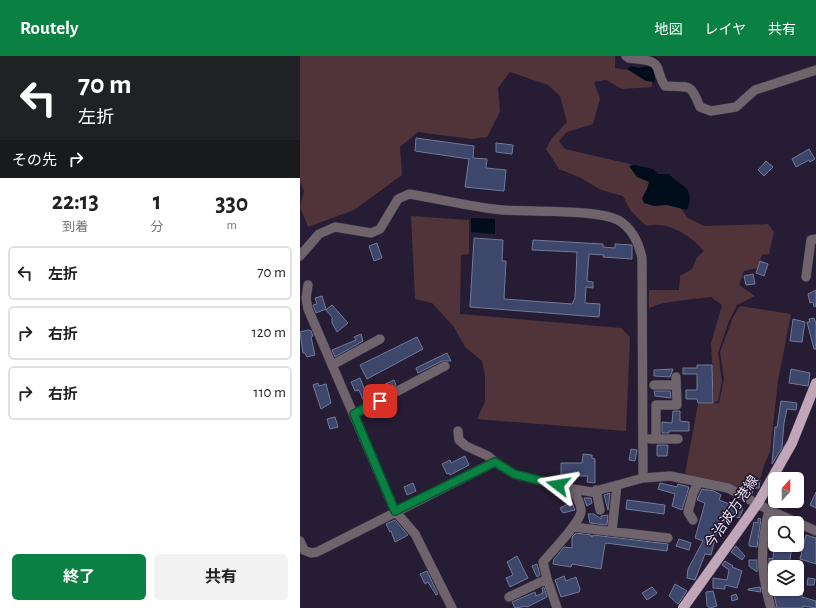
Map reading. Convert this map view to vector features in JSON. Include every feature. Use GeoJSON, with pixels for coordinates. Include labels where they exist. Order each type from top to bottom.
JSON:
{"type":"FeatureCollection","features":[{"type":"Feature","properties":{"kind":"main road","name":"今治波方港線"},"geometry":{"type":"LineString","coordinates":[[683,608],[758,503],[792,444],[816,384]]}},
{"type":"Feature","properties":{"kind":"street"},"geometry":{"type":"LineString","coordinates":[[626,56],[629,58],[652,62],[658,67],[660,78],[665,86],[687,86],[694,90],[700,106],[711,111],[736,107],[755,90],[816,70]]}},
{"type":"Feature","properties":{"kind":"street"},"geometry":{"type":"LineString","coordinates":[[300,256],[320,234],[335,227],[371,233],[380,229],[398,199],[409,194],[501,210],[600,215],[618,220],[630,230],[639,244],[642,258],[643,478]]}},
{"type":"Feature","properties":{"kind":"street"},"geometry":{"type":"LineString","coordinates":[[806,277],[811,240],[816,239]]}},
{"type":"Feature","properties":{"kind":"street"},"geometry":{"type":"LineString","coordinates":[[308,286],[306,298],[308,309],[395,511],[415,534],[421,544],[452,608]]}},
{"type":"Feature","properties":{"kind":"street"},"geometry":{"type":"LineString","coordinates":[[332,365],[380,340]]}},
{"type":"Feature","properties":{"kind":"street"},"geometry":{"type":"LineString","coordinates":[[354,414],[445,366]]}},
{"type":"Feature","properties":{"kind":"street"},"geometry":{"type":"LineString","coordinates":[[654,385],[676,381],[676,405],[656,405],[656,439]]}},
{"type":"Feature","properties":{"kind":"street"},"geometry":{"type":"LineString","coordinates":[[458,431],[459,440],[466,446],[488,456],[514,474],[573,489],[592,492],[643,478],[670,476],[728,488],[769,510],[816,531]]}},
{"type":"Feature","properties":{"kind":"street"},"geometry":{"type":"LineString","coordinates":[[643,439],[678,440]]}},
{"type":"Feature","properties":{"kind":"street"},"geometry":{"type":"LineString","coordinates":[[300,541],[304,550],[311,553],[317,552],[395,511],[495,462]]}},
{"type":"Feature","properties":{"kind":"street"},"geometry":{"type":"LineString","coordinates":[[693,520],[688,512],[693,493],[699,482]]}},
{"type":"Feature","properties":{"kind":"street"},"geometry":{"type":"LineString","coordinates":[[612,531],[617,485]]}},
{"type":"Feature","properties":{"kind":"street"},"geometry":{"type":"LineString","coordinates":[[557,608],[543,562],[573,527],[581,513],[580,505],[573,489]]}},
{"type":"Feature","properties":{"kind":"street"},"geometry":{"type":"LineString","coordinates":[[596,490],[600,510]]}},
{"type":"Feature","properties":{"kind":"street"},"geometry":{"type":"LineString","coordinates":[[769,510],[763,534],[762,567],[763,584],[771,608]]}},
{"type":"Feature","properties":{"kind":"street"},"geometry":{"type":"LineString","coordinates":[[573,527],[668,538]]}},
{"type":"Feature","properties":{"kind":"street"},"geometry":{"type":"LineString","coordinates":[[509,597],[547,579]]}},
{"type":"Feature","properties":{"kind":"shaded area"},"geometry":{"type":"Polygon","coordinates":[[[300,56],[615,56],[615,68],[634,71],[652,79],[652,87],[622,89],[606,80],[594,82],[600,99],[593,124],[567,132],[559,141],[565,149],[630,164],[639,174],[677,203],[688,218],[704,226],[768,224],[774,232],[769,254],[762,255],[757,268],[744,271],[739,285],[755,296],[737,305],[729,321],[718,353],[722,381],[718,401],[714,402],[711,343],[722,305],[711,297],[671,302],[649,308],[649,290],[679,290],[680,276],[692,269],[697,257],[704,251],[699,245],[685,235],[670,227],[662,225],[646,226],[630,210],[623,196],[601,190],[581,178],[559,169],[546,149],[552,138],[567,122],[560,96],[548,85],[510,72],[498,88],[500,112],[487,137],[471,139],[418,132],[400,147],[402,175],[354,210],[308,227],[300,207],[304,191],[300,182],[300,56]]]}},
{"type":"Feature","properties":{"kind":"shaded area"},"geometry":{"type":"Polygon","coordinates":[[[411,216],[469,220],[469,254],[461,255],[460,314],[621,328],[630,337],[626,431],[477,419],[485,402],[485,376],[482,361],[465,347],[454,327],[432,303],[415,299],[411,216]]]}},
{"type":"Feature","properties":{"kind":"shaded area"},"geometry":{"type":"Polygon","coordinates":[[[740,306],[791,314],[778,381],[770,452],[760,479],[748,477],[744,493],[685,474],[698,404],[719,403],[724,379],[720,352],[733,317],[740,306]]]}},
{"type":"Feature","properties":{"kind":"water"},"geometry":{"type":"Polygon","coordinates":[[[651,65],[655,69],[655,82],[646,81],[627,69],[631,66],[639,68],[651,65]]]}},
{"type":"Feature","properties":{"kind":"water"},"geometry":{"type":"Polygon","coordinates":[[[635,165],[653,169],[658,174],[669,174],[683,185],[689,192],[690,196],[687,210],[667,205],[654,206],[644,203],[642,198],[649,182],[637,177],[629,166],[635,165]]]}},
{"type":"Feature","properties":{"kind":"water"},"geometry":{"type":"Polygon","coordinates":[[[471,218],[495,219],[495,234],[471,232],[471,218]]]}},
{"type":"Feature","properties":{"kind":"building"},"geometry":{"type":"Polygon","coordinates":[[[416,138],[474,146],[473,158],[487,159],[486,168],[506,170],[504,191],[465,187],[469,159],[415,151],[416,138]]]}},
{"type":"Feature","properties":{"kind":"building"},"geometry":{"type":"Polygon","coordinates":[[[496,143],[513,145],[512,154],[496,152],[496,143]]]}},
{"type":"Feature","properties":{"kind":"building"},"geometry":{"type":"Polygon","coordinates":[[[809,149],[815,159],[810,162],[809,160],[796,167],[792,159],[809,149]]]}},
{"type":"Feature","properties":{"kind":"building"},"geometry":{"type":"Polygon","coordinates":[[[766,161],[773,167],[764,176],[758,170],[766,161]]]}},
{"type":"Feature","properties":{"kind":"building"},"geometry":{"type":"Polygon","coordinates":[[[474,238],[503,240],[502,261],[506,261],[504,299],[572,304],[575,298],[577,252],[532,250],[533,240],[603,244],[603,247],[615,248],[615,244],[632,245],[632,259],[603,257],[604,255],[589,254],[587,281],[593,282],[593,288],[586,287],[585,303],[600,304],[599,317],[470,307],[474,238]]]}},
{"type":"Feature","properties":{"kind":"building"},"geometry":{"type":"Polygon","coordinates":[[[377,243],[382,258],[374,261],[369,246],[377,243]]]}},
{"type":"Feature","properties":{"kind":"building"},"geometry":{"type":"Polygon","coordinates":[[[760,261],[768,264],[764,276],[756,273],[760,261]]]}},
{"type":"Feature","properties":{"kind":"building"},"geometry":{"type":"Polygon","coordinates":[[[753,274],[755,284],[746,285],[744,276],[753,274]]]}},
{"type":"Feature","properties":{"kind":"building"},"geometry":{"type":"Polygon","coordinates":[[[816,290],[816,306],[814,307],[813,302],[810,303],[808,294],[816,290]]]}},
{"type":"Feature","properties":{"kind":"building"},"geometry":{"type":"Polygon","coordinates":[[[322,296],[326,309],[316,313],[313,305],[317,304],[315,298],[322,296]]]}},
{"type":"Feature","properties":{"kind":"building"},"geometry":{"type":"Polygon","coordinates":[[[332,305],[348,323],[337,332],[332,323],[332,317],[326,310],[332,305]]]}},
{"type":"Feature","properties":{"kind":"building"},"geometry":{"type":"Polygon","coordinates":[[[814,318],[816,324],[816,349],[814,349],[807,322],[810,322],[809,319],[814,318]]]}},
{"type":"Feature","properties":{"kind":"building"},"geometry":{"type":"Polygon","coordinates":[[[793,319],[805,322],[802,342],[790,341],[793,319]]]}},
{"type":"Feature","properties":{"kind":"building"},"geometry":{"type":"Polygon","coordinates":[[[308,330],[311,331],[313,336],[311,337],[315,355],[307,357],[305,353],[303,353],[300,332],[308,330]]]}},
{"type":"Feature","properties":{"kind":"building"},"geometry":{"type":"Polygon","coordinates":[[[361,334],[363,341],[335,357],[332,350],[356,340],[354,337],[361,334]]]}},
{"type":"Feature","properties":{"kind":"building"},"geometry":{"type":"Polygon","coordinates":[[[417,337],[423,349],[367,379],[360,365],[417,337]]]}},
{"type":"Feature","properties":{"kind":"building"},"geometry":{"type":"Polygon","coordinates":[[[447,353],[451,361],[442,361],[418,373],[416,368],[447,353]]]}},
{"type":"Feature","properties":{"kind":"building"},"geometry":{"type":"Polygon","coordinates":[[[697,365],[712,365],[713,403],[698,403],[697,399],[686,399],[686,390],[697,390],[697,374],[683,374],[683,368],[697,368],[697,365]]]}},
{"type":"Feature","properties":{"kind":"building"},"geometry":{"type":"Polygon","coordinates":[[[673,369],[670,377],[654,376],[654,370],[673,369]]]}},
{"type":"Feature","properties":{"kind":"building"},"geometry":{"type":"Polygon","coordinates":[[[791,369],[810,373],[808,386],[789,383],[791,369]]]}},
{"type":"Feature","properties":{"kind":"building"},"geometry":{"type":"Polygon","coordinates":[[[360,378],[366,393],[394,380],[396,385],[364,402],[359,390],[355,391],[351,382],[360,378]]]}},
{"type":"Feature","properties":{"kind":"building"},"geometry":{"type":"Polygon","coordinates":[[[318,383],[319,386],[326,384],[331,403],[321,409],[313,385],[318,383]]]}},
{"type":"Feature","properties":{"kind":"building"},"geometry":{"type":"Polygon","coordinates":[[[654,391],[670,391],[671,398],[655,396],[654,391]]]}},
{"type":"Feature","properties":{"kind":"building"},"geometry":{"type":"Polygon","coordinates":[[[781,401],[797,403],[796,410],[787,409],[782,448],[772,464],[775,427],[777,427],[781,401]]]}},
{"type":"Feature","properties":{"kind":"building"},"geometry":{"type":"Polygon","coordinates":[[[673,411],[680,411],[680,421],[689,422],[689,431],[669,431],[669,433],[662,433],[662,422],[672,423],[673,411]]]}},
{"type":"Feature","properties":{"kind":"building"},"geometry":{"type":"Polygon","coordinates":[[[335,417],[338,427],[330,429],[327,419],[335,417]]]}},
{"type":"Feature","properties":{"kind":"building"},"geometry":{"type":"Polygon","coordinates":[[[657,445],[668,445],[667,456],[657,456],[657,445]]]}},
{"type":"Feature","properties":{"kind":"building"},"geometry":{"type":"Polygon","coordinates":[[[631,449],[637,450],[635,461],[629,460],[631,449]]]}},
{"type":"Feature","properties":{"kind":"building"},"geometry":{"type":"Polygon","coordinates":[[[583,454],[592,455],[592,458],[595,459],[595,483],[587,482],[588,476],[561,476],[561,463],[582,463],[583,454]]]}},
{"type":"Feature","properties":{"kind":"building"},"geometry":{"type":"Polygon","coordinates":[[[465,456],[469,465],[450,475],[449,473],[447,474],[442,464],[450,460],[451,463],[465,456]]]}},
{"type":"Feature","properties":{"kind":"building"},"geometry":{"type":"Polygon","coordinates":[[[749,479],[760,480],[759,488],[754,488],[752,494],[748,492],[749,479]]]}},
{"type":"Feature","properties":{"kind":"building"},"geometry":{"type":"Polygon","coordinates":[[[413,483],[416,491],[407,495],[404,487],[413,483]]]}},
{"type":"Feature","properties":{"kind":"building"},"geometry":{"type":"Polygon","coordinates":[[[660,483],[677,487],[678,484],[689,487],[682,510],[672,506],[675,494],[658,489],[660,483]]]}},
{"type":"Feature","properties":{"kind":"building"},"geometry":{"type":"Polygon","coordinates":[[[702,489],[714,491],[721,495],[719,500],[743,509],[739,518],[727,513],[722,529],[718,527],[711,555],[705,554],[695,580],[687,578],[688,569],[703,541],[695,538],[705,503],[697,500],[702,489]]]}},
{"type":"Feature","properties":{"kind":"building"},"geometry":{"type":"Polygon","coordinates":[[[816,492],[816,508],[810,505],[816,492]]]}},
{"type":"Feature","properties":{"kind":"building"},"geometry":{"type":"Polygon","coordinates":[[[610,493],[608,510],[604,495],[610,493]]]}},
{"type":"Feature","properties":{"kind":"building"},"geometry":{"type":"Polygon","coordinates":[[[584,498],[591,498],[592,503],[587,506],[584,498]]]}},
{"type":"Feature","properties":{"kind":"building"},"geometry":{"type":"Polygon","coordinates":[[[627,500],[665,505],[664,514],[626,509],[627,500]]]}},
{"type":"Feature","properties":{"kind":"building"},"geometry":{"type":"Polygon","coordinates":[[[572,502],[575,510],[563,513],[560,508],[572,502]]]}},
{"type":"Feature","properties":{"kind":"building"},"geometry":{"type":"Polygon","coordinates":[[[588,514],[594,514],[601,519],[601,516],[608,515],[607,525],[590,523],[588,514]]]}},
{"type":"Feature","properties":{"kind":"building"},"geometry":{"type":"Polygon","coordinates":[[[758,518],[761,519],[757,547],[749,546],[754,522],[758,523],[758,518]]]}},
{"type":"Feature","properties":{"kind":"building"},"geometry":{"type":"Polygon","coordinates":[[[395,520],[408,535],[395,542],[391,531],[390,532],[386,524],[395,520]]]}},
{"type":"Feature","properties":{"kind":"building"},"geometry":{"type":"Polygon","coordinates":[[[576,533],[591,535],[592,537],[593,535],[668,544],[667,551],[606,543],[601,569],[572,564],[571,567],[553,564],[554,559],[564,547],[572,548],[572,537],[576,533]]]}},
{"type":"Feature","properties":{"kind":"building"},"geometry":{"type":"Polygon","coordinates":[[[806,535],[816,538],[816,564],[800,559],[802,552],[804,552],[806,535]]]}},
{"type":"Feature","properties":{"kind":"building"},"geometry":{"type":"Polygon","coordinates":[[[679,539],[691,543],[689,550],[676,546],[679,539]]]}},
{"type":"Feature","properties":{"kind":"building"},"geometry":{"type":"Polygon","coordinates":[[[736,546],[745,556],[742,560],[731,552],[736,546]]]}},
{"type":"Feature","properties":{"kind":"building"},"geometry":{"type":"Polygon","coordinates":[[[774,552],[791,552],[790,560],[769,560],[769,558],[773,559],[774,552]]]}},
{"type":"Feature","properties":{"kind":"building"},"geometry":{"type":"Polygon","coordinates":[[[517,556],[528,578],[510,587],[506,578],[513,575],[507,562],[517,556]]]}},
{"type":"Feature","properties":{"kind":"building"},"geometry":{"type":"Polygon","coordinates":[[[749,560],[757,560],[757,572],[749,566],[749,560]]]}},
{"type":"Feature","properties":{"kind":"building"},"geometry":{"type":"Polygon","coordinates":[[[725,561],[733,566],[732,567],[742,571],[737,588],[725,585],[725,589],[713,588],[713,578],[727,580],[729,570],[722,565],[725,561]]]}},
{"type":"Feature","properties":{"kind":"building"},"geometry":{"type":"Polygon","coordinates":[[[537,564],[540,575],[537,577],[532,566],[537,564]]]}},
{"type":"Feature","properties":{"kind":"building"},"geometry":{"type":"Polygon","coordinates":[[[427,571],[438,594],[436,595],[428,582],[425,584],[420,574],[427,571]]]}},
{"type":"Feature","properties":{"kind":"building"},"geometry":{"type":"Polygon","coordinates":[[[564,576],[566,581],[576,577],[580,589],[579,592],[561,597],[555,580],[564,576]]]}},
{"type":"Feature","properties":{"kind":"building"},"geometry":{"type":"Polygon","coordinates":[[[808,578],[815,579],[814,585],[807,585],[808,578]]]}},
{"type":"Feature","properties":{"kind":"building"},"geometry":{"type":"Polygon","coordinates":[[[675,584],[687,591],[678,604],[669,596],[675,584]]]}},
{"type":"Feature","properties":{"kind":"building"},"geometry":{"type":"Polygon","coordinates":[[[544,587],[547,597],[527,607],[515,608],[512,602],[535,592],[536,596],[543,593],[542,588],[544,587]]]}},
{"type":"Feature","properties":{"kind":"building"},"geometry":{"type":"Polygon","coordinates":[[[652,587],[657,593],[647,600],[642,593],[652,587]]]}},
{"type":"Feature","properties":{"kind":"building"},"geometry":{"type":"Polygon","coordinates":[[[760,587],[761,592],[748,590],[748,589],[760,587]]]}},
{"type":"Feature","properties":{"kind":"building"},"geometry":{"type":"Polygon","coordinates":[[[713,591],[717,606],[710,608],[707,606],[706,592],[713,591]]]}},
{"type":"Feature","properties":{"kind":"building"},"geometry":{"type":"Polygon","coordinates":[[[736,594],[738,599],[732,601],[731,596],[736,594]]]}},
{"type":"Feature","properties":{"kind":"building"},"geometry":{"type":"Polygon","coordinates":[[[774,596],[802,596],[816,601],[816,608],[803,606],[803,608],[777,608],[774,596]]]}},
{"type":"Feature","properties":{"kind":"route"},"geometry":{"type":"LineString","coordinates":[[380,401],[354,414],[395,511],[495,462],[514,474],[558,485]]}}]}
